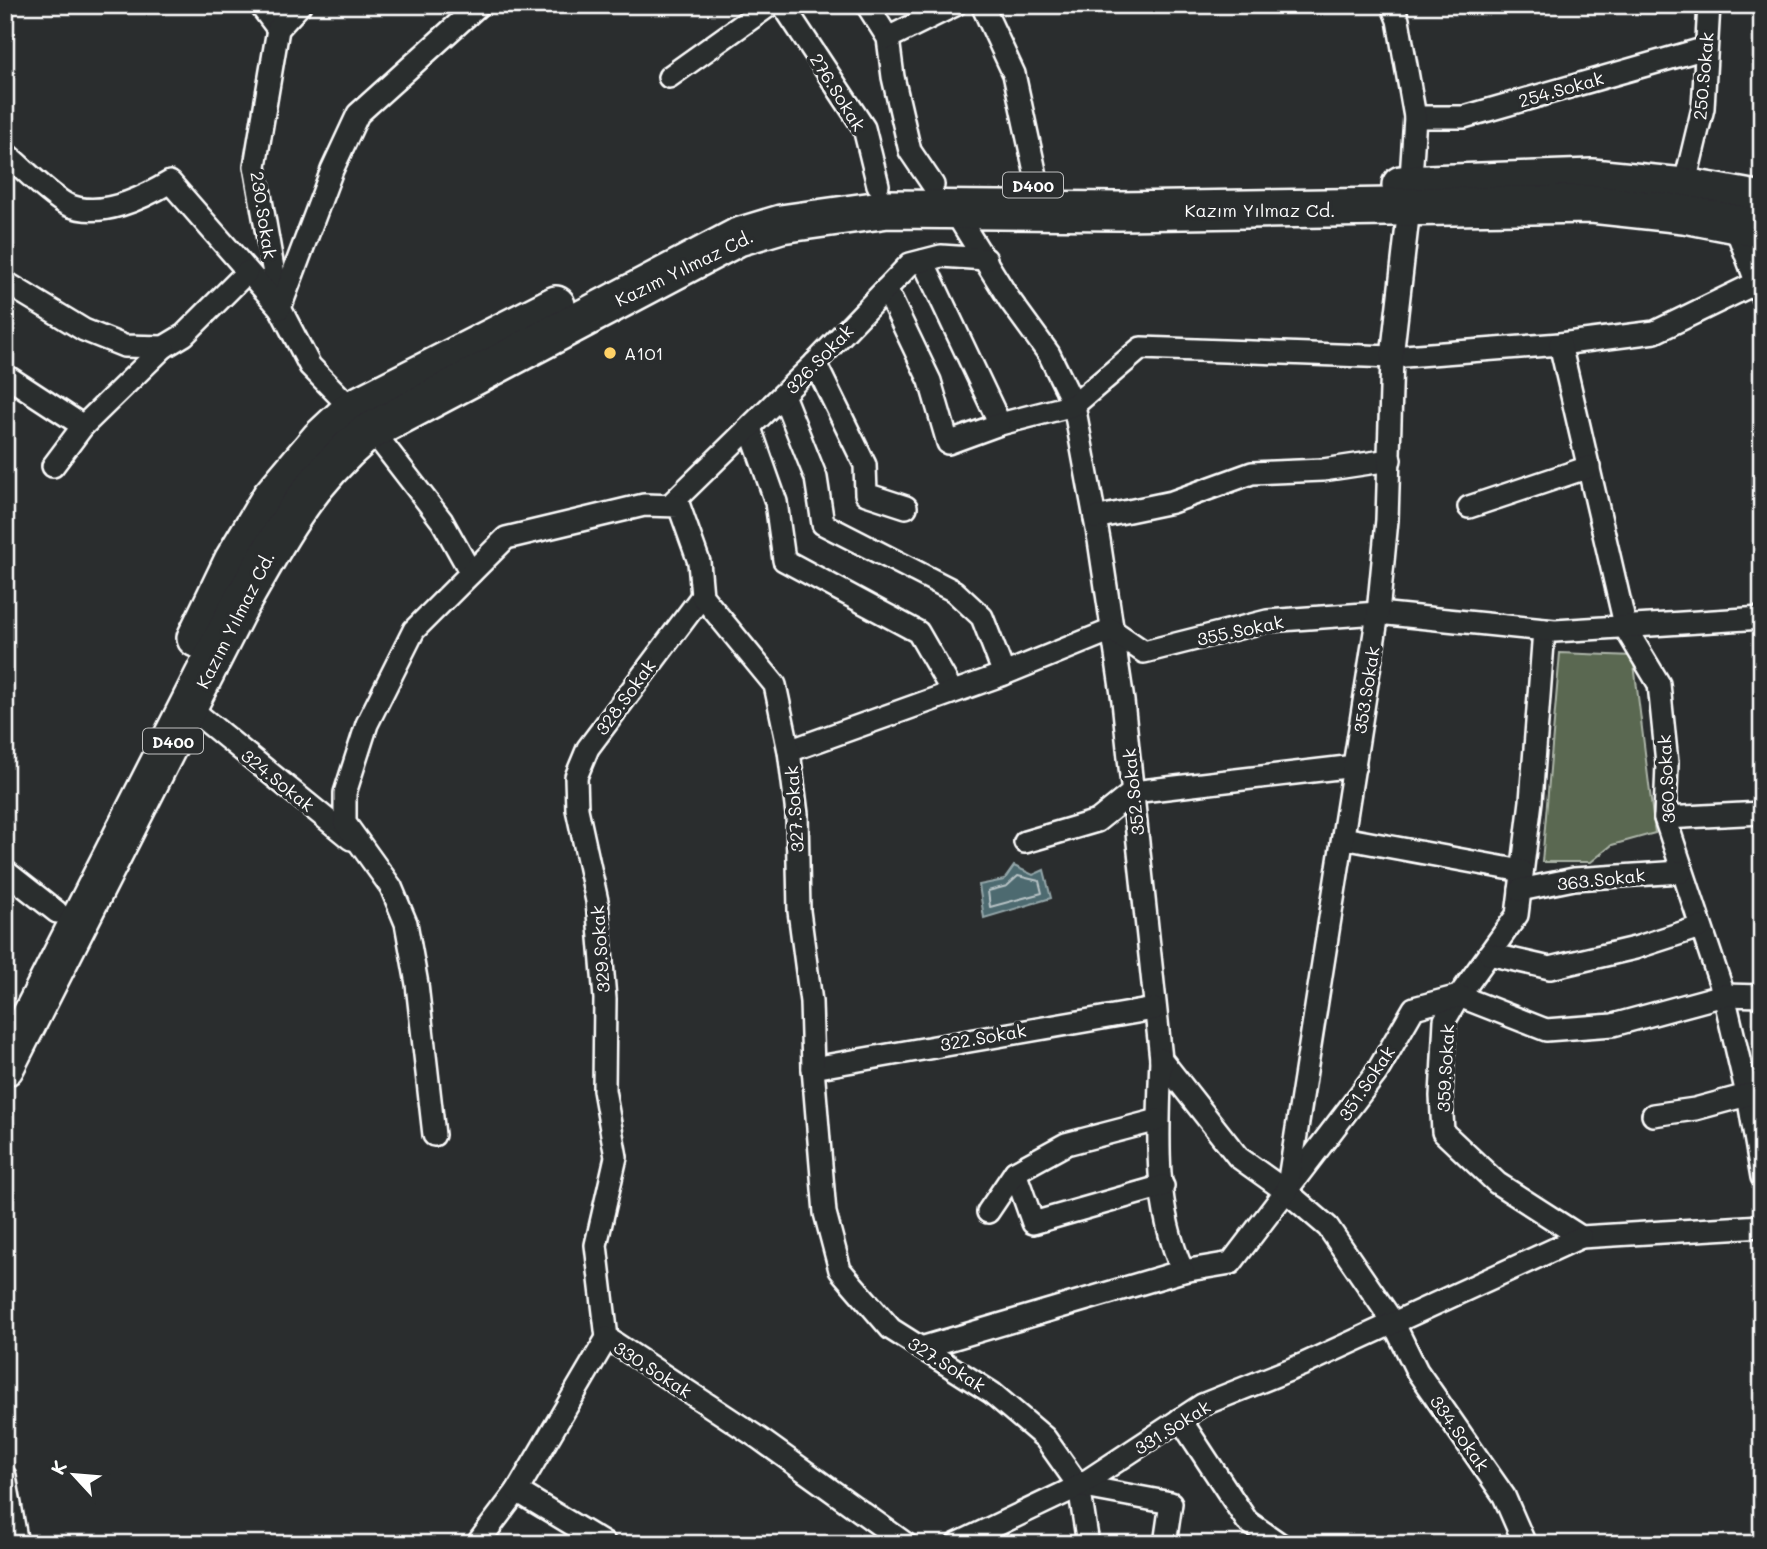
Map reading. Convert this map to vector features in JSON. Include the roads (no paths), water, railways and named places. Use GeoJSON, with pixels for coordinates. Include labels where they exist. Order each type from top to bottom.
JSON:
{"type":"FeatureCollection","features":[{"type":"Feature","properties":{"kind":"highway","name":"Kazım Yılmaz Cd."},"geometry":{"type":"LineString","coordinates":[[5,1067],[190,708],[235,614],[302,500],[362,420],[738,237],[781,224],[888,209],[943,197],[1038,185],[1354,188],[1410,196],[1592,178],[1684,187],[1762,201]]}},
{"type":"Feature","properties":{"kind":"highway","name":"Kazım Yılmaz Cd."},"geometry":{"type":"LineString","coordinates":[[5,1012],[180,673],[233,561],[292,469],[362,420],[712,225],[767,205],[822,191],[878,185],[943,197],[1410,196],[1592,204],[1748,226]]}},
{"type":"Feature","properties":{"kind":"street"},"geometry":{"type":"LineString","coordinates":[[260,5],[278,30],[300,5]]}},
{"type":"Feature","properties":{"kind":"street"},"geometry":{"type":"LineString","coordinates":[[669,77],[770,5]]}},
{"type":"Feature","properties":{"kind":"street","name":"276.Sokak"},"geometry":{"type":"LineString","coordinates":[[783,5],[864,128],[878,185]]}},
{"type":"Feature","properties":{"kind":"street"},"geometry":{"type":"LineString","coordinates":[[867,5],[888,38],[956,5]]}},
{"type":"Feature","properties":{"kind":"street"},"geometry":{"type":"LineString","coordinates":[[982,5],[1014,74],[1038,185]]}},
{"type":"Feature","properties":{"kind":"street","name":"353.Sokak"},"geometry":{"type":"LineString","coordinates":[[1287,1192],[1378,613],[1390,460],[1392,357],[1410,196],[1415,117],[1398,20],[1392,5]]}},
{"type":"Feature","properties":{"kind":"street","name":"250.Sokak"},"geometry":{"type":"LineString","coordinates":[[1684,187],[1703,108],[1709,5]]}},
{"type":"Feature","properties":{"kind":"street"},"geometry":{"type":"LineString","coordinates":[[5,153],[68,205],[99,208],[142,198],[170,182],[280,308],[332,170],[358,114],[467,9]]}},
{"type":"Feature","properties":{"kind":"street","name":"230.Sokak"},"geometry":{"type":"LineString","coordinates":[[278,30],[255,166],[280,308],[310,366],[362,420],[442,521],[471,573]]}},
{"type":"Feature","properties":{"kind":"street","name":"352.Sokak"},"geometry":{"type":"LineString","coordinates":[[888,38],[910,151],[1049,354],[1074,405],[1095,518],[1133,792],[1161,1059],[1157,1154],[1174,1251],[1183,1272]]}},
{"type":"Feature","properties":{"kind":"street","name":"254.Sokak"},"geometry":{"type":"LineString","coordinates":[[1415,117],[1464,117],[1706,48]]}},
{"type":"Feature","properties":{"kind":"street"},"geometry":{"type":"LineString","coordinates":[[886,289],[930,381],[948,443],[1000,424],[1074,405],[1141,348],[1392,357],[1560,344],[1655,332],[1759,290],[1748,226]]}},
{"type":"Feature","properties":{"kind":"street","name":"326.Sokak"},"geometry":{"type":"LineString","coordinates":[[670,505],[815,363],[910,264],[941,256],[986,259]]}},
{"type":"Feature","properties":{"kind":"street"},"geometry":{"type":"LineString","coordinates":[[923,261],[1000,424]]}},
{"type":"Feature","properties":{"kind":"street"},"geometry":{"type":"LineString","coordinates":[[53,466],[83,426],[164,348],[184,335],[247,272]]}},
{"type":"Feature","properties":{"kind":"street"},"geometry":{"type":"LineString","coordinates":[[5,282],[84,330],[124,346],[164,348]]}},
{"type":"Feature","properties":{"kind":"street","name":"360.Sokak"},"geometry":{"type":"LineString","coordinates":[[1560,344],[1626,629],[1659,684],[1667,763],[1665,818],[1724,995],[1762,1177]]}},
{"type":"Feature","properties":{"kind":"street"},"geometry":{"type":"LineString","coordinates":[[815,363],[865,465],[866,494],[906,507]]}},
{"type":"Feature","properties":{"kind":"street"},"geometry":{"type":"LineString","coordinates":[[5,375],[83,426]]}},
{"type":"Feature","properties":{"kind":"street"},"geometry":{"type":"LineString","coordinates":[[783,395],[816,478],[824,524],[954,591],[982,617],[1004,674]]}},
{"type":"Feature","properties":{"kind":"street"},"geometry":{"type":"LineString","coordinates":[[750,428],[776,502],[784,560],[918,632],[952,691]]}},
{"type":"Feature","properties":{"kind":"street"},"geometry":{"type":"LineString","coordinates":[[1095,518],[1172,502],[1252,473],[1323,470],[1390,460]]}},
{"type":"Feature","properties":{"kind":"street"},"geometry":{"type":"LineString","coordinates":[[1469,507],[1589,467]]}},
{"type":"Feature","properties":{"kind":"street"},"geometry":{"type":"LineString","coordinates":[[434,1135],[417,984],[406,923],[391,887],[345,823],[345,793],[367,724],[414,630],[506,538],[644,505],[679,506],[699,562],[702,596]]}},
{"type":"Feature","properties":{"kind":"street","name":"327.Sokak"},"geometry":{"type":"LineString","coordinates":[[702,596],[775,685],[789,751],[797,814],[799,911],[811,1002],[813,1068],[825,1213],[840,1270],[891,1329],[924,1347],[992,1392],[1045,1438],[1079,1486],[1088,1544]]}},
{"type":"Feature","properties":{"kind":"street","name":"328.Sokak"},"geometry":{"type":"LineString","coordinates":[[577,809],[576,777],[588,748],[702,596]]}},
{"type":"Feature","properties":{"kind":"street","name":"355.Sokak"},"geometry":{"type":"LineString","coordinates":[[1112,630],[1144,652],[1267,621],[1378,613],[1544,630],[1626,629],[1762,618]]}},
{"type":"Feature","properties":{"kind":"street"},"geometry":{"type":"LineString","coordinates":[[789,751],[1004,674],[1112,630]]}},
{"type":"Feature","properties":{"kind":"street","name":"359.Sokak"},"geometry":{"type":"LineString","coordinates":[[1544,630],[1517,915],[1445,1020],[1441,1096],[1443,1132],[1497,1182],[1581,1237]]}},
{"type":"Feature","properties":{"kind":"street","name":"324.Sokak"},"geometry":{"type":"LineString","coordinates":[[190,708],[366,852]]}},
{"type":"Feature","properties":{"kind":"street"},"geometry":{"type":"LineString","coordinates":[[1025,842],[1097,821],[1133,792],[1354,766]]}},
{"type":"Feature","properties":{"kind":"street","name":"329.Sokak"},"geometry":{"type":"LineString","coordinates":[[577,809],[597,901],[604,999],[604,1090]]}},
{"type":"Feature","properties":{"kind":"street"},"geometry":{"type":"LineString","coordinates":[[1665,818],[1762,813]]}},
{"type":"Feature","properties":{"kind":"street"},"geometry":{"type":"LineString","coordinates":[[1343,838],[1521,881]]}},
{"type":"Feature","properties":{"kind":"street"},"geometry":{"type":"LineString","coordinates":[[5,871],[57,912]]}},
{"type":"Feature","properties":{"kind":"street","name":"363.Sokak"},"geometry":{"type":"LineString","coordinates":[[1521,881],[1681,872]]}},
{"type":"Feature","properties":{"kind":"street"},"geometry":{"type":"LineString","coordinates":[[1489,954],[1550,968],[1635,948],[1700,927]]}},
{"type":"Feature","properties":{"kind":"street"},"geometry":{"type":"LineString","coordinates":[[1459,996],[1546,1030],[1613,1025],[1724,995],[1762,996]]}},
{"type":"Feature","properties":{"kind":"street","name":"351.Sokak"},"geometry":{"type":"LineString","coordinates":[[924,1347],[1183,1272],[1231,1263],[1377,1072],[1414,1008],[1459,996]]}},
{"type":"Feature","properties":{"kind":"street","name":"322.Sokak"},"geometry":{"type":"LineString","coordinates":[[813,1068],[1154,1009]]}},
{"type":"Feature","properties":{"kind":"street"},"geometry":{"type":"LineString","coordinates":[[1161,1059],[1238,1157],[1287,1192],[1328,1227],[1393,1322]]}},
{"type":"Feature","properties":{"kind":"street","name":"330.Sokak"},"geometry":{"type":"LineString","coordinates":[[604,1090],[616,1157],[596,1245],[607,1338],[760,1439],[906,1544]]}},
{"type":"Feature","properties":{"kind":"street"},"geometry":{"type":"LineString","coordinates":[[1653,1115],[1695,1109],[1747,1096]]}},
{"type":"Feature","properties":{"kind":"street"},"geometry":{"type":"LineString","coordinates":[[988,1212],[1015,1172],[1066,1144],[1158,1120]]}},
{"type":"Feature","properties":{"kind":"street"},"geometry":{"type":"LineString","coordinates":[[1015,1172],[1033,1223],[1163,1186]]}},
{"type":"Feature","properties":{"kind":"street"},"geometry":{"type":"LineString","coordinates":[[1581,1237],[1762,1226]]}},
{"type":"Feature","properties":{"kind":"street","name":"331.Sokak"},"geometry":{"type":"LineString","coordinates":[[957,1544],[1079,1486],[1202,1405],[1304,1364],[1581,1237]]}},
{"type":"Feature","properties":{"kind":"street","name":"334.Sokak"},"geometry":{"type":"LineString","coordinates":[[1393,1322],[1417,1371],[1504,1496],[1524,1542],[1521,1544]]}},
{"type":"Feature","properties":{"kind":"street"},"geometry":{"type":"LineString","coordinates":[[477,1544],[517,1491],[607,1338]]}},
{"type":"Feature","properties":{"kind":"street"},"geometry":{"type":"LineString","coordinates":[[1180,1419],[1247,1521],[1280,1544]]}},
{"type":"Feature","properties":{"kind":"street"},"geometry":{"type":"LineString","coordinates":[[5,1476],[17,1544]]}},
{"type":"Feature","properties":{"kind":"street"},"geometry":{"type":"LineString","coordinates":[[1079,1486],[1171,1503],[1165,1544]]}},
{"type":"Feature","properties":{"kind":"street"},"geometry":{"type":"LineString","coordinates":[[517,1491],[605,1544]]}},
{"type":"Feature","properties":{"kind":"water"},"geometry":{"type":"Polygon","coordinates":[[[1014,866],[1033,875],[1044,870],[1051,898],[984,918],[979,885],[1004,880],[1014,866]]]}},
{"type":"Feature","properties":{"kind":"place","name":"A101"},"geometry":{"type":"Point","coordinates":[610,353]}}]}
